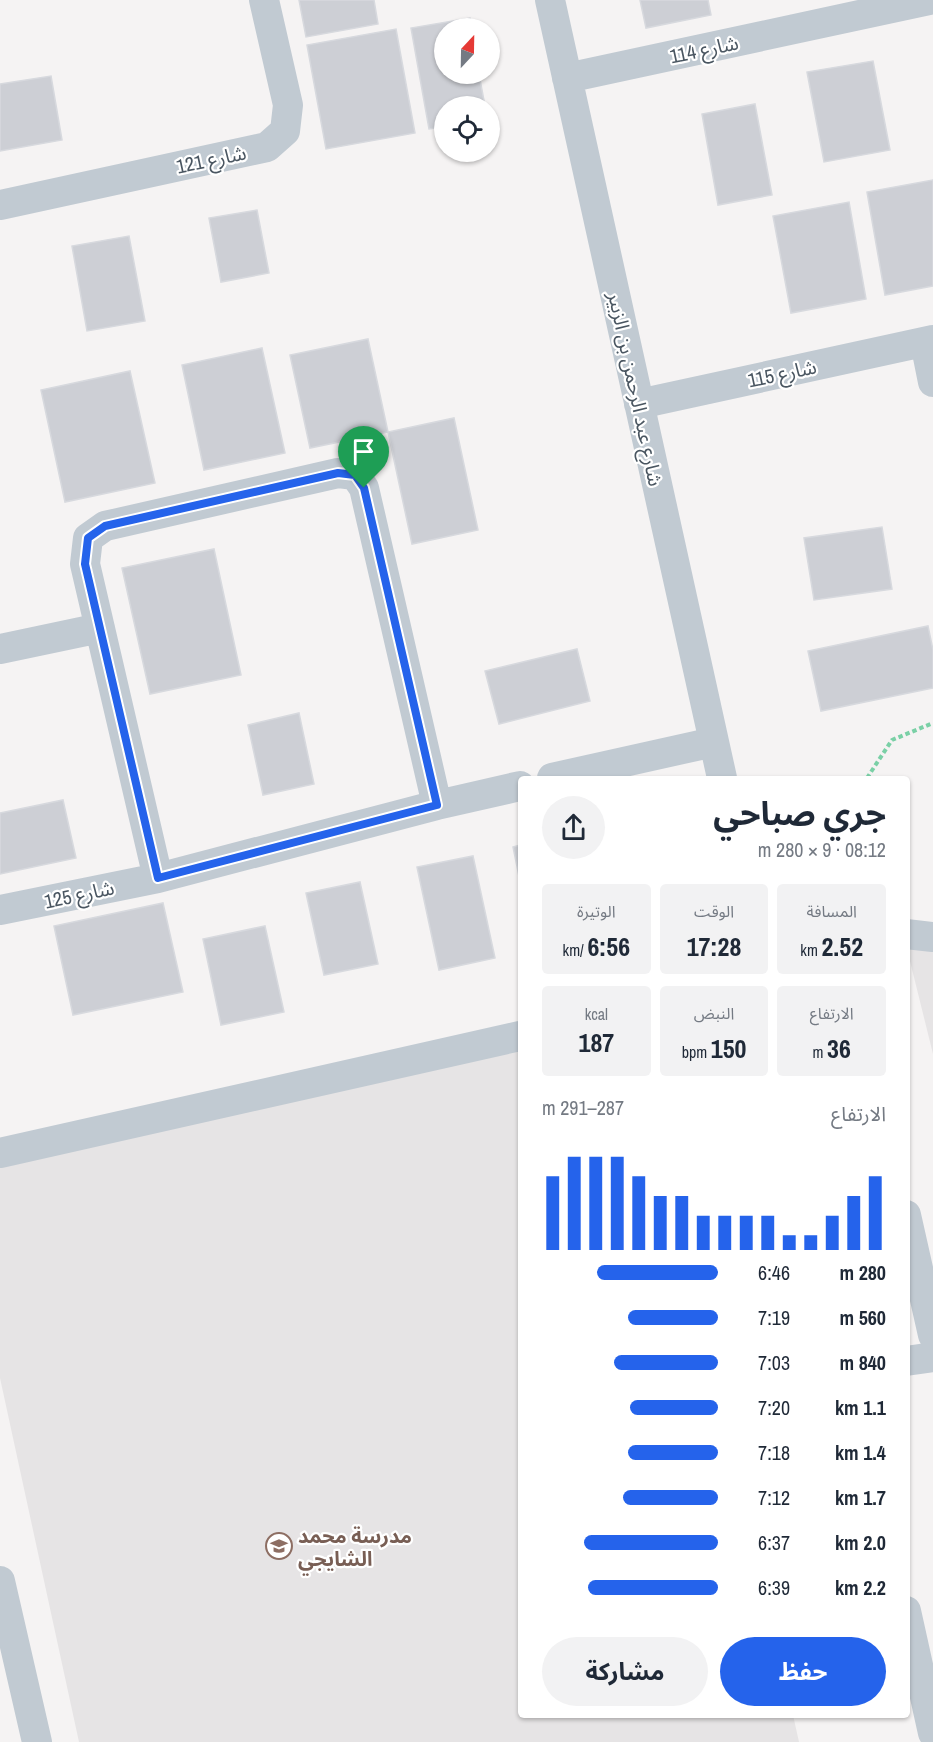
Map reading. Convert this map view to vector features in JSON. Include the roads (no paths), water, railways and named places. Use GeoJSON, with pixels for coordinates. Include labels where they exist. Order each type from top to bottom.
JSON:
{"type":"FeatureCollection","features":[{"type":"Feature","properties":{"kind":"street","name":"شارع 121"},"geometry":{"type":"LineString","coordinates":[[0,205],[267,147],[285,131],[288,105],[264,0]]}},
{"type":"Feature","properties":{"kind":"street","name":"شارع عبد الرحمن بن الزبير"},"geometry":{"type":"LineString","coordinates":[[550,0],[722,776]]}},
{"type":"Feature","properties":{"kind":"street","name":"شارع 114"},"geometry":{"type":"LineString","coordinates":[[567,78],[839,9],[929,0]]}},
{"type":"Feature","properties":{"kind":"street","name":"شارع 115"},"geometry":{"type":"LineString","coordinates":[[639,404],[929,341],[933,382]]}},
{"type":"Feature","properties":{"kind":"street"},"geometry":{"type":"LineString","coordinates":[[158,878],[85,564],[88,538],[105,526],[338,473],[355,475],[364,488],[437,805]]}},
{"type":"Feature","properties":{"kind":"street"},"geometry":{"type":"LineString","coordinates":[[0,649],[100,628]]}},
{"type":"Feature","properties":{"kind":"street"},"geometry":{"type":"LineString","coordinates":[[561,776],[714,742]]}},
{"type":"Feature","properties":{"kind":"street","name":"شارع 125"},"geometry":{"type":"LineString","coordinates":[[0,910],[158,878],[437,805],[518,786]]}},
{"type":"Feature","properties":{"kind":"street"},"geometry":{"type":"LineString","coordinates":[[910,935],[933,938]]}},
{"type":"Feature","properties":{"kind":"street"},"geometry":{"type":"LineString","coordinates":[[0,1153],[518,1036]]}},
{"type":"Feature","properties":{"kind":"street"},"geometry":{"type":"LineString","coordinates":[[910,1233],[933,1335]]}},
{"type":"Feature","properties":{"kind":"street"},"geometry":{"type":"LineString","coordinates":[[910,1360],[933,1356]]}},
{"type":"Feature","properties":{"kind":"street"},"geometry":{"type":"LineString","coordinates":[[0,1581],[38,1742]]}},
{"type":"Feature","properties":{"kind":"street"},"geometry":{"type":"LineString","coordinates":[[910,1634],[921,1696],[933,1733]]}},
{"type":"Feature","properties":{"kind":"place","name":"مدرسة محمد الشايجي"},"geometry":{"type":"Point","coordinates":[279,1546]}}]}
